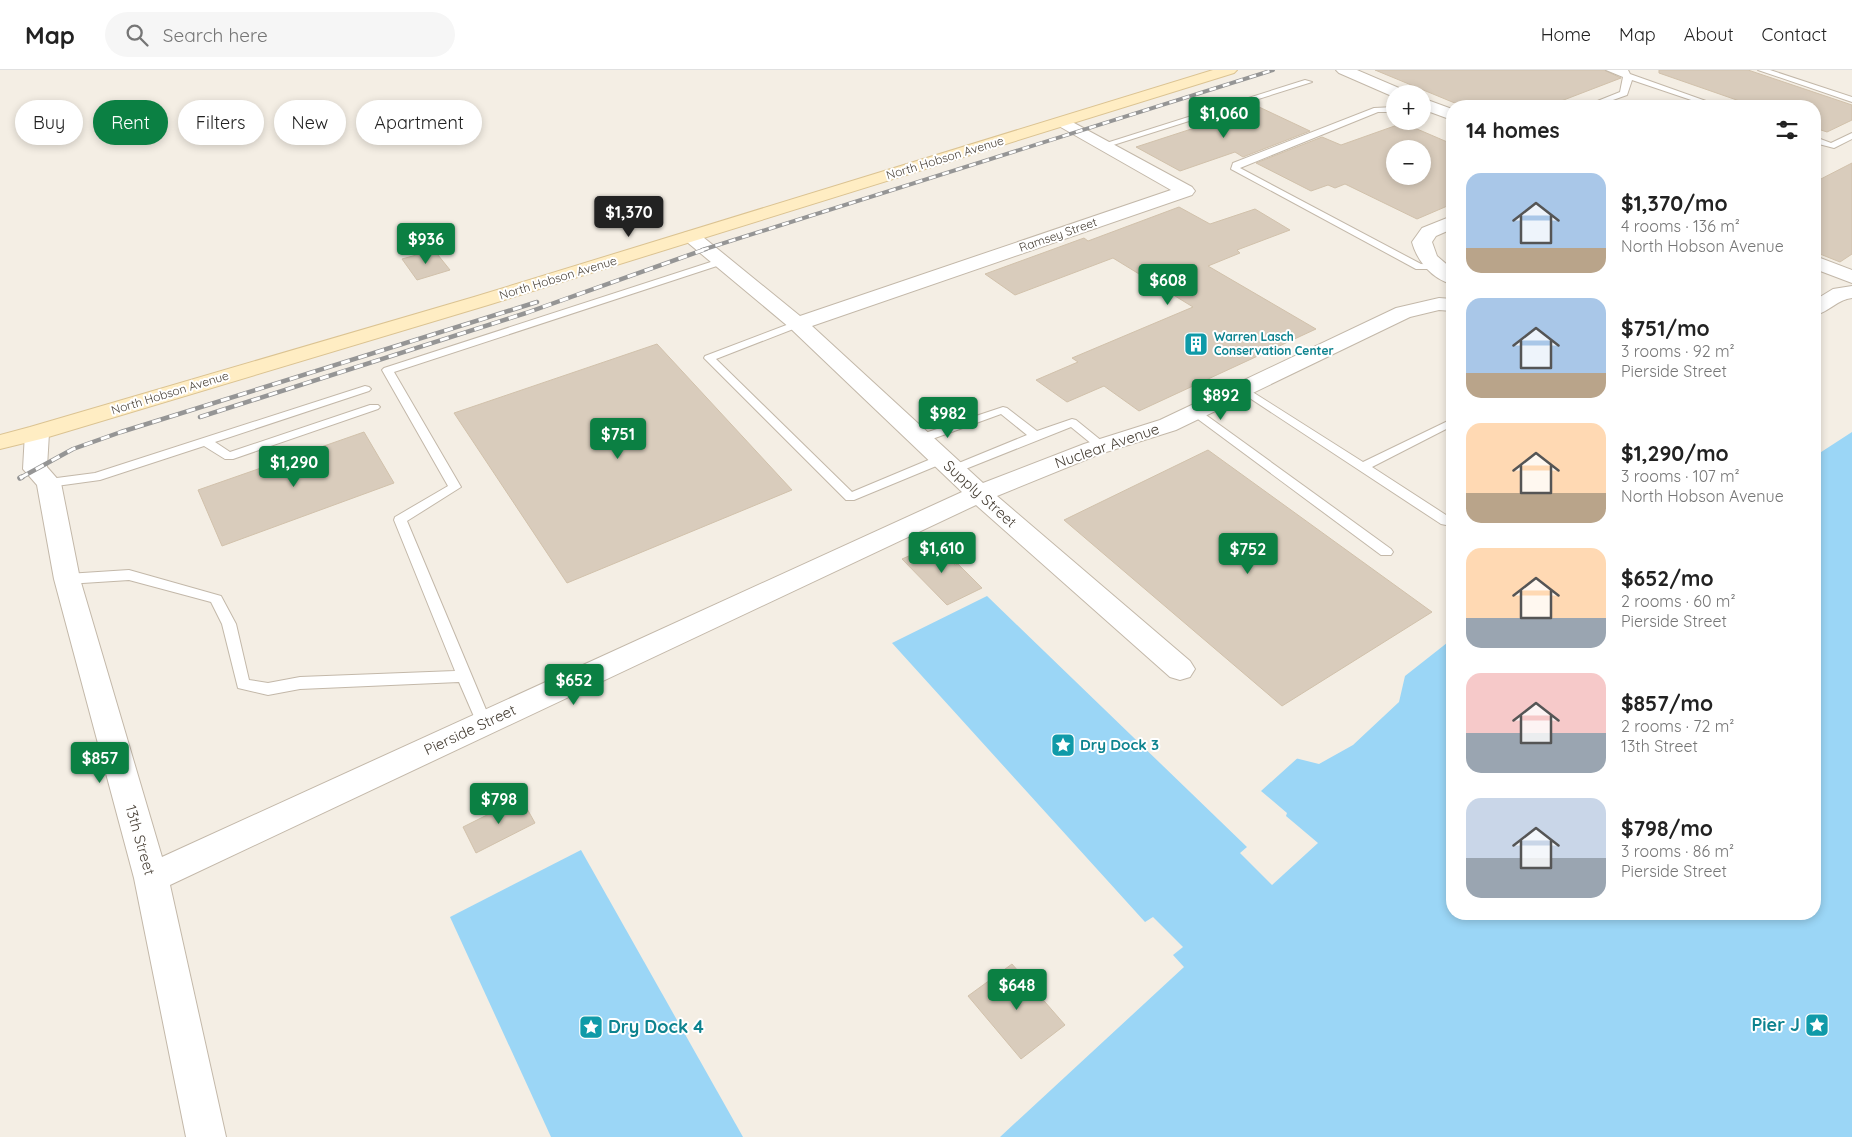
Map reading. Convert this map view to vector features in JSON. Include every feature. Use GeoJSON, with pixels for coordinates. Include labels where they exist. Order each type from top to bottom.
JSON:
{"type":"FeatureCollection","features":[{"type":"Feature","properties":{"kind":"street","name":"North Hobson Avenue"},"geometry":{"type":"LineString","coordinates":[[0,442],[37,433],[691,237],[1229,70]]}},
{"type":"Feature","properties":{"kind":"street"},"geometry":{"type":"LineString","coordinates":[[1344,70],[1386,88]]}},
{"type":"Feature","properties":{"kind":"street"},"geometry":{"type":"LineString","coordinates":[[1431,107],[1446,113]]}},
{"type":"Feature","properties":{"kind":"street","name":"Ramsey Street"},"geometry":{"type":"LineString","coordinates":[[797,324],[1186,191],[1063,122]]}},
{"type":"Feature","properties":{"kind":"street"},"geometry":{"type":"LineString","coordinates":[[1446,225],[1429,232],[1422,242],[1424,253],[1434,267],[1446,274]]}},
{"type":"Feature","properties":{"kind":"street","name":"Supply Street"},"geometry":{"type":"LineString","coordinates":[[691,237],[797,324],[979,494],[1180,669]]}},
{"type":"Feature","properties":{"kind":"street"},"geometry":{"type":"LineString","coordinates":[[1821,264],[1852,277]]}},
{"type":"Feature","properties":{"kind":"street"},"geometry":{"type":"LineString","coordinates":[[1821,305],[1840,293],[1852,292]]}},
{"type":"Feature","properties":{"kind":"street","name":"Nuclear Avenue"},"geometry":{"type":"LineString","coordinates":[[979,494],[1102,446],[1168,425],[1403,312],[1439,304],[1446,305]]}},
{"type":"Feature","properties":{"kind":"street","name":"13th Street"},"geometry":{"type":"LineString","coordinates":[[37,433],[35,469],[49,483],[67,579],[151,878],[206,1137]]}},
{"type":"Feature","properties":{"kind":"street","name":"Pierside Street"},"geometry":{"type":"LineString","coordinates":[[151,878],[979,494]]}},
{"type":"Feature","properties":{"kind":"lane"},"geometry":{"type":"LineString","coordinates":[[1610,70],[1626,73],[1700,100]]}},
{"type":"Feature","properties":{"kind":"lane"},"geometry":{"type":"LineString","coordinates":[[1762,70],[1852,100]]}},
{"type":"Feature","properties":{"kind":"lane"},"geometry":{"type":"LineString","coordinates":[[1605,100],[1624,93],[1626,73]]}},
{"type":"Feature","properties":{"kind":"lane"},"geometry":{"type":"LineString","coordinates":[[1104,145],[1308,82]]}},
{"type":"Feature","properties":{"kind":"lane"},"geometry":{"type":"LineString","coordinates":[[1386,111],[1377,110],[1236,165],[1235,169],[1419,267],[1434,267]]}},
{"type":"Feature","properties":{"kind":"lane"},"geometry":{"type":"LineString","coordinates":[[1821,142],[1831,146],[1852,136]]}},
{"type":"Feature","properties":{"kind":"lane"},"geometry":{"type":"LineString","coordinates":[[484,724],[400,520],[455,487],[388,370],[720,262]]}},
{"type":"Feature","properties":{"kind":"lane"},"geometry":{"type":"LineString","coordinates":[[797,324],[709,358],[850,497],[1072,422],[1102,446]]}},
{"type":"Feature","properties":{"kind":"lane"},"geometry":{"type":"LineString","coordinates":[[49,483],[96,477],[365,388]]}},
{"type":"Feature","properties":{"kind":"lane"},"geometry":{"type":"LineString","coordinates":[[1243,389],[1446,521]]}},
{"type":"Feature","properties":{"kind":"lane"},"geometry":{"type":"LineString","coordinates":[[206,442],[229,456],[374,408]]}},
{"type":"Feature","properties":{"kind":"lane"},"geometry":{"type":"LineString","coordinates":[[920,439],[1003,410],[1035,436]]}},
{"type":"Feature","properties":{"kind":"lane"},"geometry":{"type":"LineString","coordinates":[[1196,412],[1386,552]]}},
{"type":"Feature","properties":{"kind":"lane"},"geometry":{"type":"LineString","coordinates":[[1362,467],[1446,425]]}},
{"type":"Feature","properties":{"kind":"lane"},"geometry":{"type":"LineString","coordinates":[[67,579],[129,575],[216,599],[229,624],[242,684],[268,689],[300,683],[464,676]]}},
{"type":"Feature","properties":{"kind":"water"},"geometry":{"type":"Polygon","coordinates":[[[1852,432],[1852,1137],[1000,1137],[1184,967],[1173,955],[1183,947],[1153,917],[1145,922],[892,643],[987,596],[1247,847],[1240,853],[1272,885],[1318,843],[1286,816],[1287,813],[1261,791],[1301,755],[1320,755],[1388,699],[1397,665],[1446,633],[1446,920],[1821,920],[1821,452],[1852,432]]]}},
{"type":"Feature","properties":{"kind":"water","name":"Dry Dock 4"},"geometry":{"type":"Polygon","coordinates":[[[581,850],[743,1137],[551,1137],[450,917],[581,850]]]}},
{"type":"Feature","properties":{"kind":"pier"},"geometry":{"type":"Polygon","coordinates":[[[1446,630],[1446,644],[1405,676],[1399,702],[1353,745],[1319,764],[1295,758],[1301,753],[1319,753],[1386,697],[1395,664],[1446,630]]]}},
{"type":"Feature","properties":{"kind":"building"},"geometry":{"type":"Polygon","coordinates":[[[1375,70],[1604,70],[1621,78],[1564,100],[1448,100],[1431,93],[1431,85],[1411,85],[1375,70]]]}},
{"type":"Feature","properties":{"kind":"building"},"geometry":{"type":"Polygon","coordinates":[[[1659,70],[1748,70],[1852,105],[1852,120],[1827,132],[1821,130],[1821,100],[1737,100],[1659,73],[1659,70]]]}},
{"type":"Feature","properties":{"kind":"building"},"geometry":{"type":"Polygon","coordinates":[[[1259,107],[1310,131],[1243,157],[1235,152],[1180,171],[1136,147],[1259,107]]]}},
{"type":"Feature","properties":{"kind":"building"},"geometry":{"type":"Polygon","coordinates":[[[1386,129],[1419,130],[1446,141],[1446,207],[1417,219],[1345,184],[1335,188],[1328,185],[1311,191],[1256,163],[1322,137],[1341,145],[1386,129]]]}},
{"type":"Feature","properties":{"kind":"building"},"geometry":{"type":"Polygon","coordinates":[[[1852,163],[1852,254],[1840,262],[1821,254],[1821,179],[1852,163]]]}},
{"type":"Feature","properties":{"kind":"building"},"geometry":{"type":"Polygon","coordinates":[[[1179,207],[1210,224],[1255,209],[1290,230],[1237,250],[1240,253],[1208,266],[1316,329],[1139,411],[1104,386],[1067,402],[1036,380],[1078,362],[1072,358],[1193,307],[1113,258],[1015,295],[985,274],[1084,238],[1088,241],[1179,207]]]}},
{"type":"Feature","properties":{"kind":"building"},"geometry":{"type":"Polygon","coordinates":[[[434,250],[450,270],[417,280],[402,259],[434,250]]]}},
{"type":"Feature","properties":{"kind":"building"},"geometry":{"type":"Polygon","coordinates":[[[657,344],[792,490],[567,583],[454,413],[657,344]]]}},
{"type":"Feature","properties":{"kind":"building"},"geometry":{"type":"Polygon","coordinates":[[[364,432],[394,483],[222,546],[198,490],[364,432]]]}},
{"type":"Feature","properties":{"kind":"building"},"geometry":{"type":"Polygon","coordinates":[[[1208,450],[1432,612],[1282,706],[1064,520],[1208,450]]]}},
{"type":"Feature","properties":{"kind":"building"},"geometry":{"type":"Polygon","coordinates":[[[936,544],[955,565],[958,564],[982,588],[947,605],[902,559],[936,544]]]}},
{"type":"Feature","properties":{"kind":"building"},"geometry":{"type":"Polygon","coordinates":[[[521,798],[535,823],[476,853],[463,827],[521,798]]]}},
{"type":"Feature","properties":{"kind":"building"},"geometry":{"type":"Polygon","coordinates":[[[1012,964],[1065,1025],[1021,1059],[968,996],[1012,964]]]}},
{"type":"Feature","properties":{"kind":"railway"},"geometry":{"type":"LineString","coordinates":[[702,250],[1273,70]]}},
{"type":"Feature","properties":{"kind":"railway"},"geometry":{"type":"LineString","coordinates":[[200,417],[526,313],[706,249]]}},
{"type":"Feature","properties":{"kind":"railway"},"geometry":{"type":"LineString","coordinates":[[22,477],[20,478],[73,449],[121,432],[537,302]]}},
{"type":"Feature","properties":{"kind":"place","name":"Warren Lasch Conservation Center"},"geometry":{"type":"Point","coordinates":[1196,344]}},
{"type":"Feature","properties":{"kind":"place","name":"Dry Dock 3"},"geometry":{"type":"Point","coordinates":[1063,745]}},
{"type":"Feature","properties":{"kind":"place","name":"Pier J"},"geometry":{"type":"Point","coordinates":[1817,1025]}},
{"type":"Feature","properties":{"kind":"place","name":"Dry Dock 4"},"geometry":{"type":"Point","coordinates":[591,1027]}}]}
